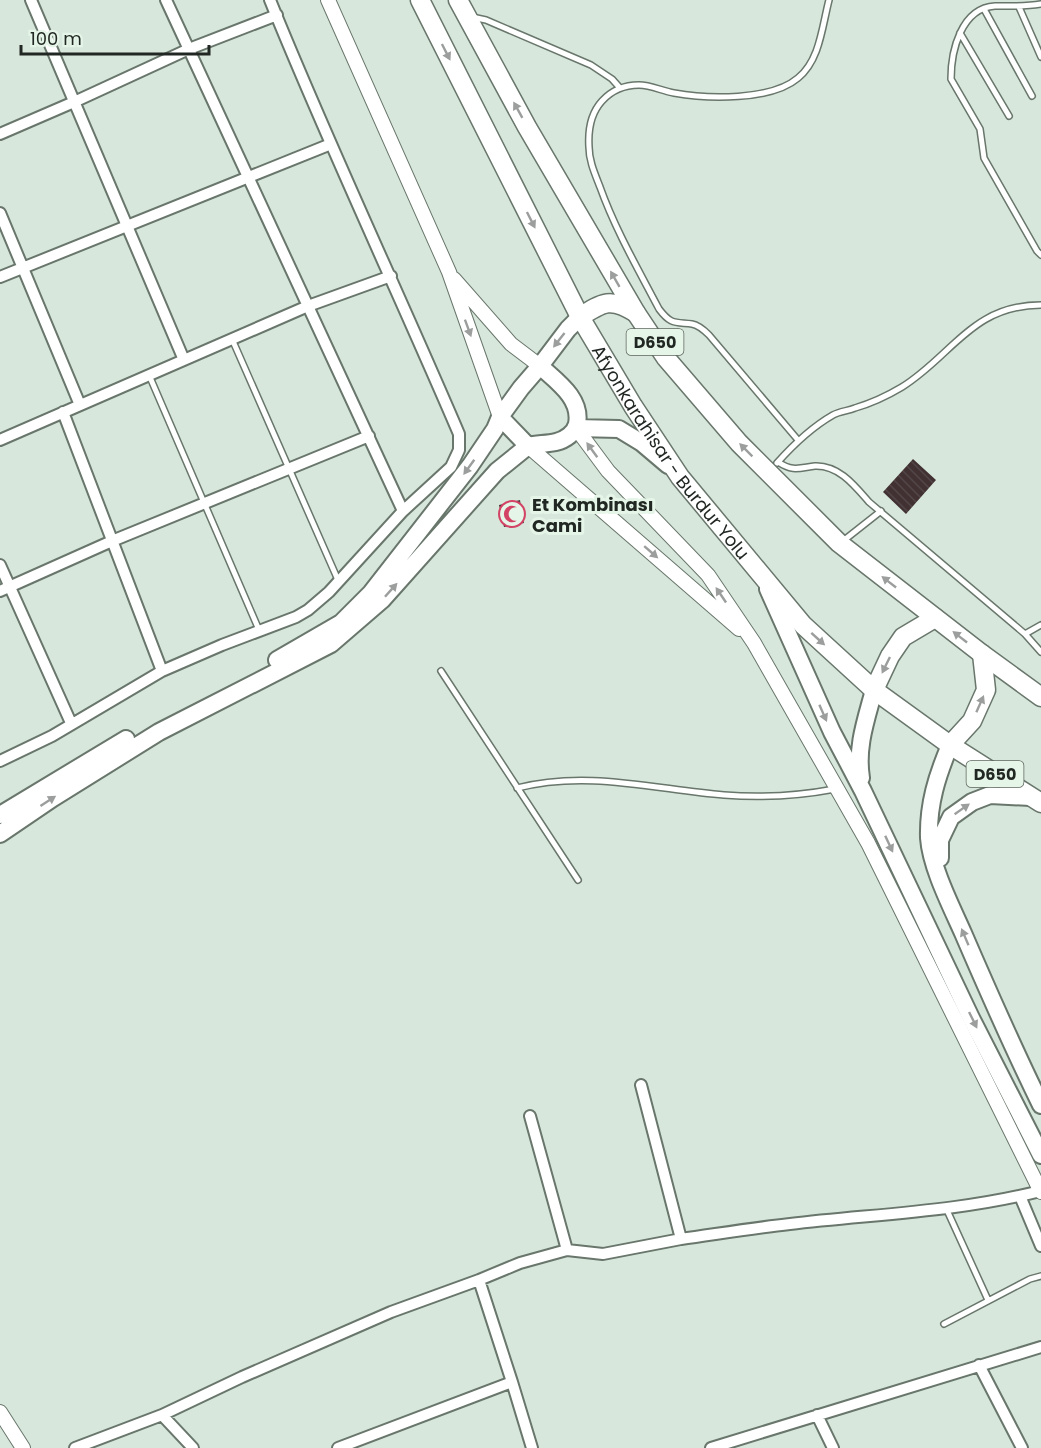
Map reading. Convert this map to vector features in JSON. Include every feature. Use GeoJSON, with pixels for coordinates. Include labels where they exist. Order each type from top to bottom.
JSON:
{"type":"FeatureCollection","features":[{"type":"Feature","properties":{"kind":"highway","name":"Afyonkarahisar - Burdur Yolu"},"geometry":{"type":"LineString","coordinates":[[420,0],[580,317],[633,406],[675,470],[803,626],[874,690],[950,745],[1036,800]]}},
{"type":"Feature","properties":{"kind":"highway","name":"D650"},"geometry":{"type":"LineString","coordinates":[[458,0],[527,127],[636,313],[666,358],[739,443],[773,467],[839,543],[1041,697]]}},
{"type":"Feature","properties":{"kind":"highway"},"geometry":{"type":"LineString","coordinates":[[580,317],[606,303],[623,304],[636,313]]}},
{"type":"Feature","properties":{"kind":"highway"},"geometry":{"type":"LineString","coordinates":[[874,690],[890,656],[903,638],[935,618]]}},
{"type":"Feature","properties":{"kind":"highway"},"geometry":{"type":"LineString","coordinates":[[950,745],[972,721],[986,690],[982,654]]}},
{"type":"Feature","properties":{"kind":"main road"},"geometry":{"type":"LineString","coordinates":[[0,815],[147,727],[290,654],[341,623],[371,593],[475,459],[520,388],[580,317]]}},
{"type":"Feature","properties":{"kind":"main road"},"geometry":{"type":"LineString","coordinates":[[0,834],[142,742],[331,644],[382,600],[497,471],[528,446],[558,441],[568,436],[576,428],[578,416],[570,395],[540,366]]}},
{"type":"Feature","properties":{"kind":"main road"},"geometry":{"type":"LineString","coordinates":[[500,417],[528,446]]}},
{"type":"Feature","properties":{"kind":"main road"},"geometry":{"type":"LineString","coordinates":[[576,428],[618,429],[642,443],[675,470]]}},
{"type":"Feature","properties":{"kind":"main road"},"geometry":{"type":"LineString","coordinates":[[766,582],[832,732],[864,791],[971,1018],[1041,1155]]}},
{"type":"Feature","properties":{"kind":"main road"},"geometry":{"type":"LineString","coordinates":[[864,791],[859,761],[861,736],[874,690]]}},
{"type":"Feature","properties":{"kind":"main road"},"geometry":{"type":"LineString","coordinates":[[950,745],[935,782],[929,811],[929,841],[940,880],[1014,1050],[1041,1105]]}},
{"type":"Feature","properties":{"kind":"main road"},"geometry":{"type":"LineString","coordinates":[[940,880],[940,840],[951,817],[972,802],[990,795],[1036,800]]}},
{"type":"Feature","properties":{"kind":"street"},"geometry":{"type":"LineString","coordinates":[[31,0],[184,360]]}},
{"type":"Feature","properties":{"kind":"street"},"geometry":{"type":"LineString","coordinates":[[166,0],[403,511]]}},
{"type":"Feature","properties":{"kind":"street"},"geometry":{"type":"LineString","coordinates":[[0,761],[52,736],[162,671],[296,617],[318,602],[339,582],[403,511],[451,467],[457,456],[459,434],[391,276],[308,94],[270,0]]}},
{"type":"Feature","properties":{"kind":"street"},"geometry":{"type":"LineString","coordinates":[[328,0],[449,273],[500,417]]}},
{"type":"Feature","properties":{"kind":"street"},"geometry":{"type":"LineString","coordinates":[[0,134],[189,49],[277,15]]}},
{"type":"Feature","properties":{"kind":"street"},"geometry":{"type":"LineString","coordinates":[[0,277],[331,144]]}},
{"type":"Feature","properties":{"kind":"street"},"geometry":{"type":"LineString","coordinates":[[0,213],[80,405]]}},
{"type":"Feature","properties":{"kind":"street"},"geometry":{"type":"LineString","coordinates":[[449,273],[511,345],[540,366]]}},
{"type":"Feature","properties":{"kind":"street"},"geometry":{"type":"LineString","coordinates":[[0,440],[308,306],[391,276]]}},
{"type":"Feature","properties":{"kind":"street"},"geometry":{"type":"LineString","coordinates":[[63,412],[162,671]]}},
{"type":"Feature","properties":{"kind":"street"},"geometry":{"type":"LineString","coordinates":[[75,1448],[162,1415],[381,1316],[520,1263],[567,1250],[603,1254],[681,1239],[790,1224],[946,1208],[1041,1191],[868,843],[754,643],[708,575],[608,471],[576,428]]}},
{"type":"Feature","properties":{"kind":"street"},"geometry":{"type":"LineString","coordinates":[[5,589],[112,541],[369,436]]}},
{"type":"Feature","properties":{"kind":"street"},"geometry":{"type":"LineString","coordinates":[[528,446],[754,643]]}},
{"type":"Feature","properties":{"kind":"street"},"geometry":{"type":"LineString","coordinates":[[0,565],[5,589],[71,723]]}},
{"type":"Feature","properties":{"kind":"street"},"geometry":{"type":"LineString","coordinates":[[641,1085],[681,1239]]}},
{"type":"Feature","properties":{"kind":"street"},"geometry":{"type":"LineString","coordinates":[[530,1116],[567,1250]]}},
{"type":"Feature","properties":{"kind":"street"},"geometry":{"type":"LineString","coordinates":[[1020,1196],[1041,1246]]}},
{"type":"Feature","properties":{"kind":"street"},"geometry":{"type":"LineString","coordinates":[[479,1280],[532,1448]]}},
{"type":"Feature","properties":{"kind":"street"},"geometry":{"type":"LineString","coordinates":[[711,1448],[1041,1347]]}},
{"type":"Feature","properties":{"kind":"street"},"geometry":{"type":"LineString","coordinates":[[980,1365],[1022,1448]]}},
{"type":"Feature","properties":{"kind":"street"},"geometry":{"type":"LineString","coordinates":[[338,1448],[512,1382]]}},
{"type":"Feature","properties":{"kind":"street"},"geometry":{"type":"LineString","coordinates":[[0,1412],[23,1448]]}},
{"type":"Feature","properties":{"kind":"street"},"geometry":{"type":"LineString","coordinates":[[162,1415],[193,1448]]}},
{"type":"Feature","properties":{"kind":"street"},"geometry":{"type":"LineString","coordinates":[[817,1415],[833,1448]]}},
{"type":"Feature","properties":{"kind":"lane"},"geometry":{"type":"LineString","coordinates":[[798,440],[709,335],[693,324],[674,323],[663,315],[612,219],[591,160],[589,137],[592,120],[600,104],[612,92],[620,88],[637,85],[674,93],[724,96],[760,93],[785,87],[799,77],[811,63],[829,0]]}},
{"type":"Feature","properties":{"kind":"lane"},"geometry":{"type":"LineString","coordinates":[[1041,4],[1019,7],[994,6],[970,18],[960,33],[953,53],[951,79],[980,129],[984,158],[1041,255]]}},
{"type":"Feature","properties":{"kind":"lane"},"geometry":{"type":"LineString","coordinates":[[1019,7],[1041,57]]}},
{"type":"Feature","properties":{"kind":"lane"},"geometry":{"type":"LineString","coordinates":[[984,9],[1032,96]]}},
{"type":"Feature","properties":{"kind":"lane"},"geometry":{"type":"LineString","coordinates":[[467,17],[486,20],[591,65],[612,79],[620,88]]}},
{"type":"Feature","properties":{"kind":"lane"},"geometry":{"type":"LineString","coordinates":[[960,33],[1009,116]]}},
{"type":"Feature","properties":{"kind":"lane"},"geometry":{"type":"LineString","coordinates":[[773,467],[798,440],[835,414],[870,403],[902,387],[926,369],[960,337],[983,321],[1007,310],[1030,304],[1041,305]]}},
{"type":"Feature","properties":{"kind":"lane"},"geometry":{"type":"LineString","coordinates":[[232,339],[339,582]]}},
{"type":"Feature","properties":{"kind":"lane"},"geometry":{"type":"LineString","coordinates":[[149,375],[259,630]]}},
{"type":"Feature","properties":{"kind":"lane"},"geometry":{"type":"LineString","coordinates":[[773,467],[794,469],[824,467],[851,481],[881,512],[1025,634],[1041,652]]}},
{"type":"Feature","properties":{"kind":"lane"},"geometry":{"type":"LineString","coordinates":[[839,543],[881,512]]}},
{"type":"Feature","properties":{"kind":"lane"},"geometry":{"type":"LineString","coordinates":[[1025,634],[1041,625]]}},
{"type":"Feature","properties":{"kind":"lane"},"geometry":{"type":"LineString","coordinates":[[441,671],[578,880]]}},
{"type":"Feature","properties":{"kind":"lane"},"geometry":{"type":"LineString","coordinates":[[517,788],[562,780],[601,781],[723,795],[769,797],[837,789]]}},
{"type":"Feature","properties":{"kind":"lane"},"geometry":{"type":"LineString","coordinates":[[946,1208],[988,1300]]}},
{"type":"Feature","properties":{"kind":"lane"},"geometry":{"type":"LineString","coordinates":[[944,1324],[1030,1279],[1041,1276]]}},
{"type":"Feature","properties":{"kind":"building"},"geometry":{"type":"Polygon","coordinates":[[[913,459],[936,480],[906,514],[883,492],[913,459]]]}},
{"type":"Feature","properties":{"kind":"building","name":"Et Kombinası Cami"},"geometry":{"type":"Polygon","coordinates":[[[520,500],[524,523],[504,527],[499,505],[520,500]]]}},
{"type":"Feature","properties":{"kind":"place","name":"Et Kombinası Cami"},"geometry":{"type":"Point","coordinates":[512,514]}}]}
